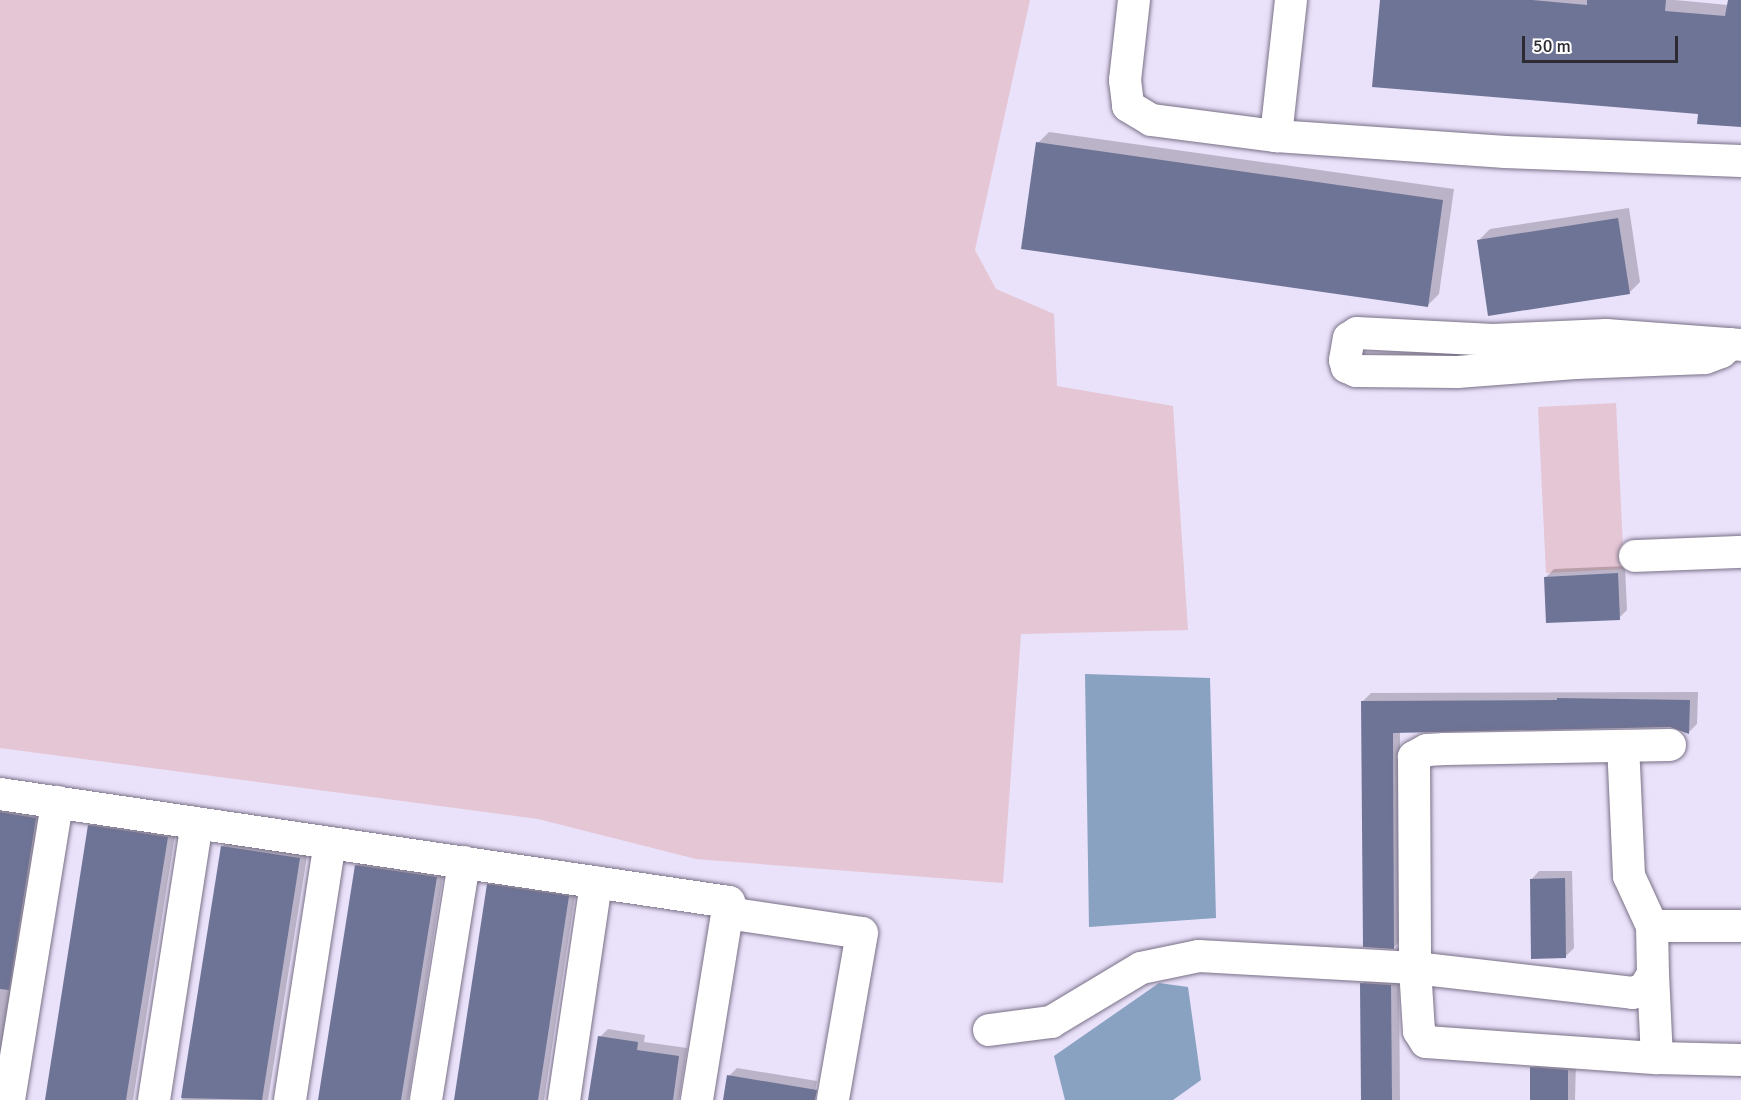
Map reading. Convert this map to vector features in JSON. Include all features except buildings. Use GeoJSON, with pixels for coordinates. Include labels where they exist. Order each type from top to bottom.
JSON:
{"type":"FeatureCollection","features":[{"type":"Feature","properties":{"kind":"street"},"geometry":{"type":"LineString","coordinates":[[1134,0],[1125,80],[1128,106],[1151,120],[1276,136],[1505,152],[1741,161]]}},
{"type":"Feature","properties":{"kind":"street"},"geometry":{"type":"LineString","coordinates":[[1276,136],[1291,0]]}},
{"type":"Feature","properties":{"kind":"street"},"geometry":{"type":"LineString","coordinates":[[1357,333],[1493,340],[1606,335],[1736,345],[1705,358],[1552,364],[1457,372],[1356,371],[1347,367],[1345,360],[1349,338],[1357,333]]}},
{"type":"Feature","properties":{"kind":"street"},"geometry":{"type":"LineString","coordinates":[[1635,556],[1741,552]]}},
{"type":"Feature","properties":{"kind":"street"},"geometry":{"type":"LineString","coordinates":[[1670,745],[1427,750],[1414,757],[1415,968],[1419,1031],[1426,1042],[1657,1058],[1741,1060]]}},
{"type":"Feature","properties":{"kind":"street"},"geometry":{"type":"LineString","coordinates":[[1623,746],[1629,876],[1652,926],[1657,1058]]}},
{"type":"Feature","properties":{"kind":"street"},"geometry":{"type":"LineString","coordinates":[[0,794],[729,902],[697,1100]]}},
{"type":"Feature","properties":{"kind":"street"},"geometry":{"type":"LineString","coordinates":[[9,1100],[57,802]]}},
{"type":"Feature","properties":{"kind":"street"},"geometry":{"type":"LineString","coordinates":[[154,1100],[196,823]]}},
{"type":"Feature","properties":{"kind":"street"},"geometry":{"type":"LineString","coordinates":[[290,1100],[330,843]]}},
{"type":"Feature","properties":{"kind":"street"},"geometry":{"type":"LineString","coordinates":[[426,1100],[464,862]]}},
{"type":"Feature","properties":{"kind":"street"},"geometry":{"type":"LineString","coordinates":[[564,1100],[596,882]]}},
{"type":"Feature","properties":{"kind":"street"},"geometry":{"type":"LineString","coordinates":[[727,913],[862,933],[833,1100]]}},
{"type":"Feature","properties":{"kind":"street"},"geometry":{"type":"LineString","coordinates":[[1652,926],[1741,926]]}},
{"type":"Feature","properties":{"kind":"street"},"geometry":{"type":"LineString","coordinates":[[989,1030],[1051,1022],[1141,968],[1198,956],[1415,968],[1633,993],[1644,989],[1653,974]]}},
{"type":"Feature","properties":{"kind":"shaded area"},"geometry":{"type":"Polygon","coordinates":[[[0,0],[1030,0],[975,250],[996,289],[1054,314],[1057,386],[1173,406],[1188,630],[1021,634],[1003,883],[696,859],[538,819],[0,748],[0,0]]]}},
{"type":"Feature","properties":{"kind":"shaded area"},"geometry":{"type":"Polygon","coordinates":[[[1616,403],[1624,569],[1546,573],[1538,407],[1616,403]]]}},
{"type":"Feature","properties":{"kind":"water"},"geometry":{"type":"Polygon","coordinates":[[[1085,674],[1210,678],[1216,918],[1089,927],[1085,674]]]}},
{"type":"Feature","properties":{"kind":"water"},"geometry":{"type":"Polygon","coordinates":[[[1159,983],[1188,987],[1201,1080],[1173,1100],[1065,1100],[1054,1056],[1159,983]]]}}]}
